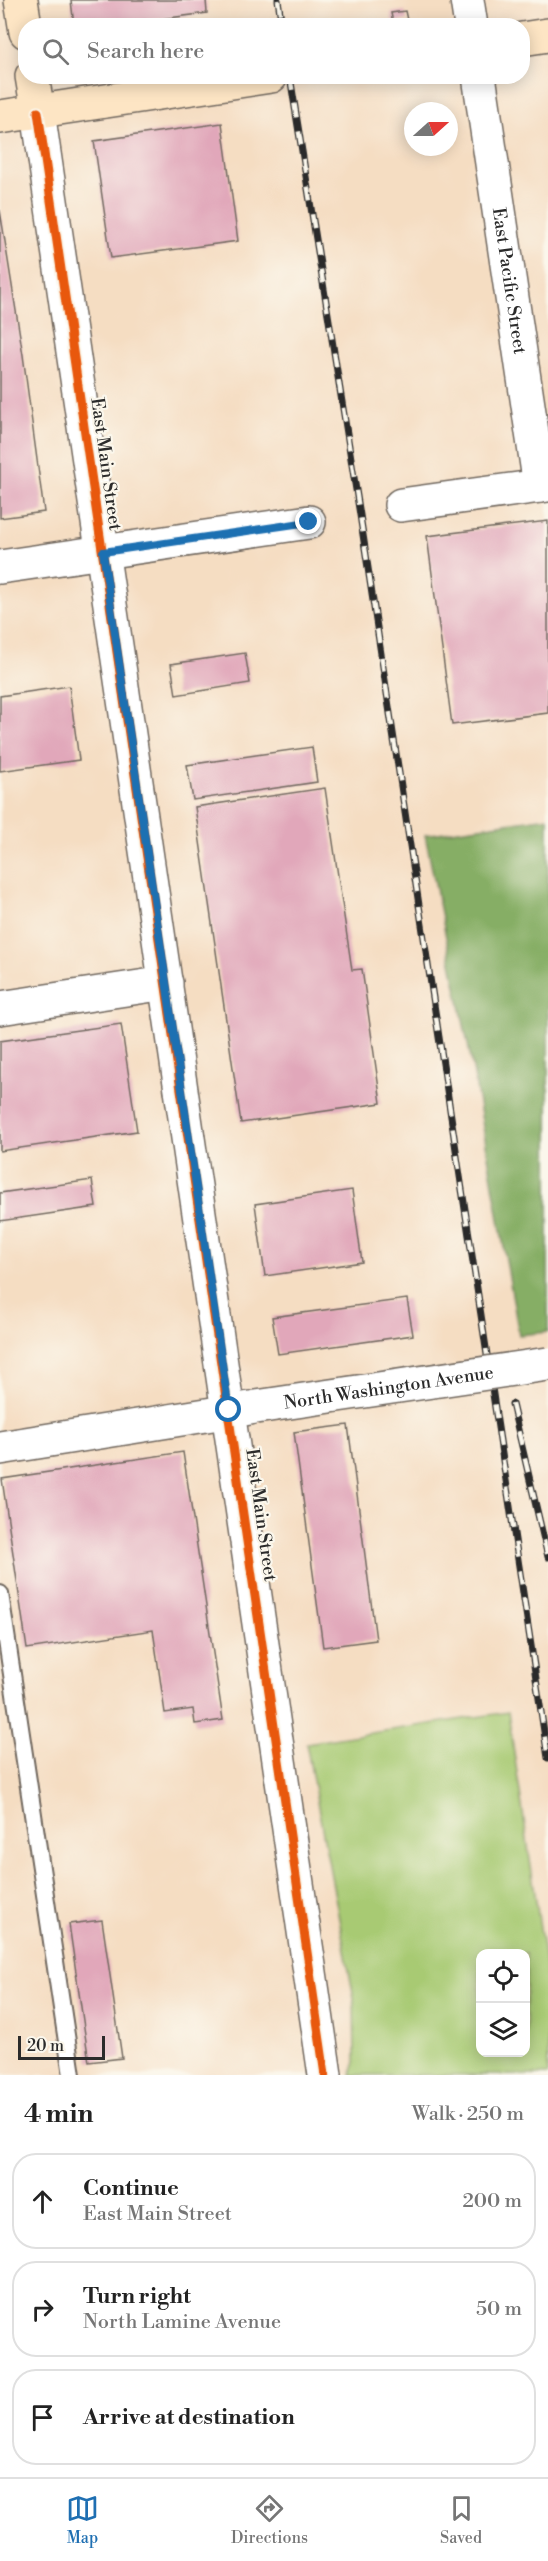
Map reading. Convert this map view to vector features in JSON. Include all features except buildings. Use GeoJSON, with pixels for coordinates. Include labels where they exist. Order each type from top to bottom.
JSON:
{"type":"FeatureCollection","features":[{"type":"Feature","properties":{"kind":"main road"},"geometry":{"type":"LineString","coordinates":[[21,0],[24,18]]}},
{"type":"Feature","properties":{"kind":"main road"},"geometry":{"type":"LineString","coordinates":[[530,38],[548,35]]}},
{"type":"Feature","properties":{"kind":"main road"},"geometry":{"type":"LineString","coordinates":[[33,84],[38,112]]}},
{"type":"Feature","properties":{"kind":"main road"},"geometry":{"type":"LineString","coordinates":[[0,117],[219,84]]}},
{"type":"Feature","properties":{"kind":"street"},"geometry":{"type":"LineString","coordinates":[[467,0],[470,18]]}},
{"type":"Feature","properties":{"kind":"street","name":"East Pacific Street"},"geometry":{"type":"LineString","coordinates":[[479,84],[544,486]]}},
{"type":"Feature","properties":{"kind":"street","name":"East Main Street"},"geometry":{"type":"LineString","coordinates":[[38,112],[166,983],[243,1408],[325,2072]]}},
{"type":"Feature","properties":{"kind":"street"},"geometry":{"type":"LineString","coordinates":[[401,505],[544,486]]}},
{"type":"Feature","properties":{"kind":"street"},"geometry":{"type":"LineString","coordinates":[[0,567],[309,522]]}},
{"type":"Feature","properties":{"kind":"street"},"geometry":{"type":"LineString","coordinates":[[0,1008],[166,983]]}},
{"type":"Feature","properties":{"kind":"street","name":"North Washington Avenue"},"geometry":{"type":"LineString","coordinates":[[0,1448],[243,1408],[548,1364]]}},
{"type":"Feature","properties":{"kind":"lane"},"geometry":{"type":"LineString","coordinates":[[0,1594],[72,2075]]}},
{"type":"Feature","properties":{"kind":"green space"},"geometry":{"type":"Polygon","coordinates":[[[548,817],[548,1332],[519,1335],[473,1069],[425,835],[548,817]]]}},
{"type":"Feature","properties":{"kind":"green space"},"geometry":{"type":"Polygon","coordinates":[[[508,1712],[548,1981],[548,2075],[351,2075],[355,2062],[354,1998],[306,1743],[508,1712]]]}},
{"type":"Feature","properties":{"kind":"railway"},"geometry":{"type":"LineString","coordinates":[[278,0],[281,18]]}},
{"type":"Feature","properties":{"kind":"railway"},"geometry":{"type":"LineString","coordinates":[[291,84],[360,515],[548,1758]]}},
{"type":"Feature","properties":{"kind":"railway"},"geometry":{"type":"LineString","coordinates":[[512,1404],[548,1557]]}},
{"type":"Feature","properties":{"kind":"cycle path"},"geometry":{"type":"LineString","coordinates":[[38,112],[325,2075]]}},
{"type":"Feature","properties":{"kind":"route"},"geometry":{"type":"LineString","coordinates":[[229,1410],[103,552],[309,522]]}}]}
